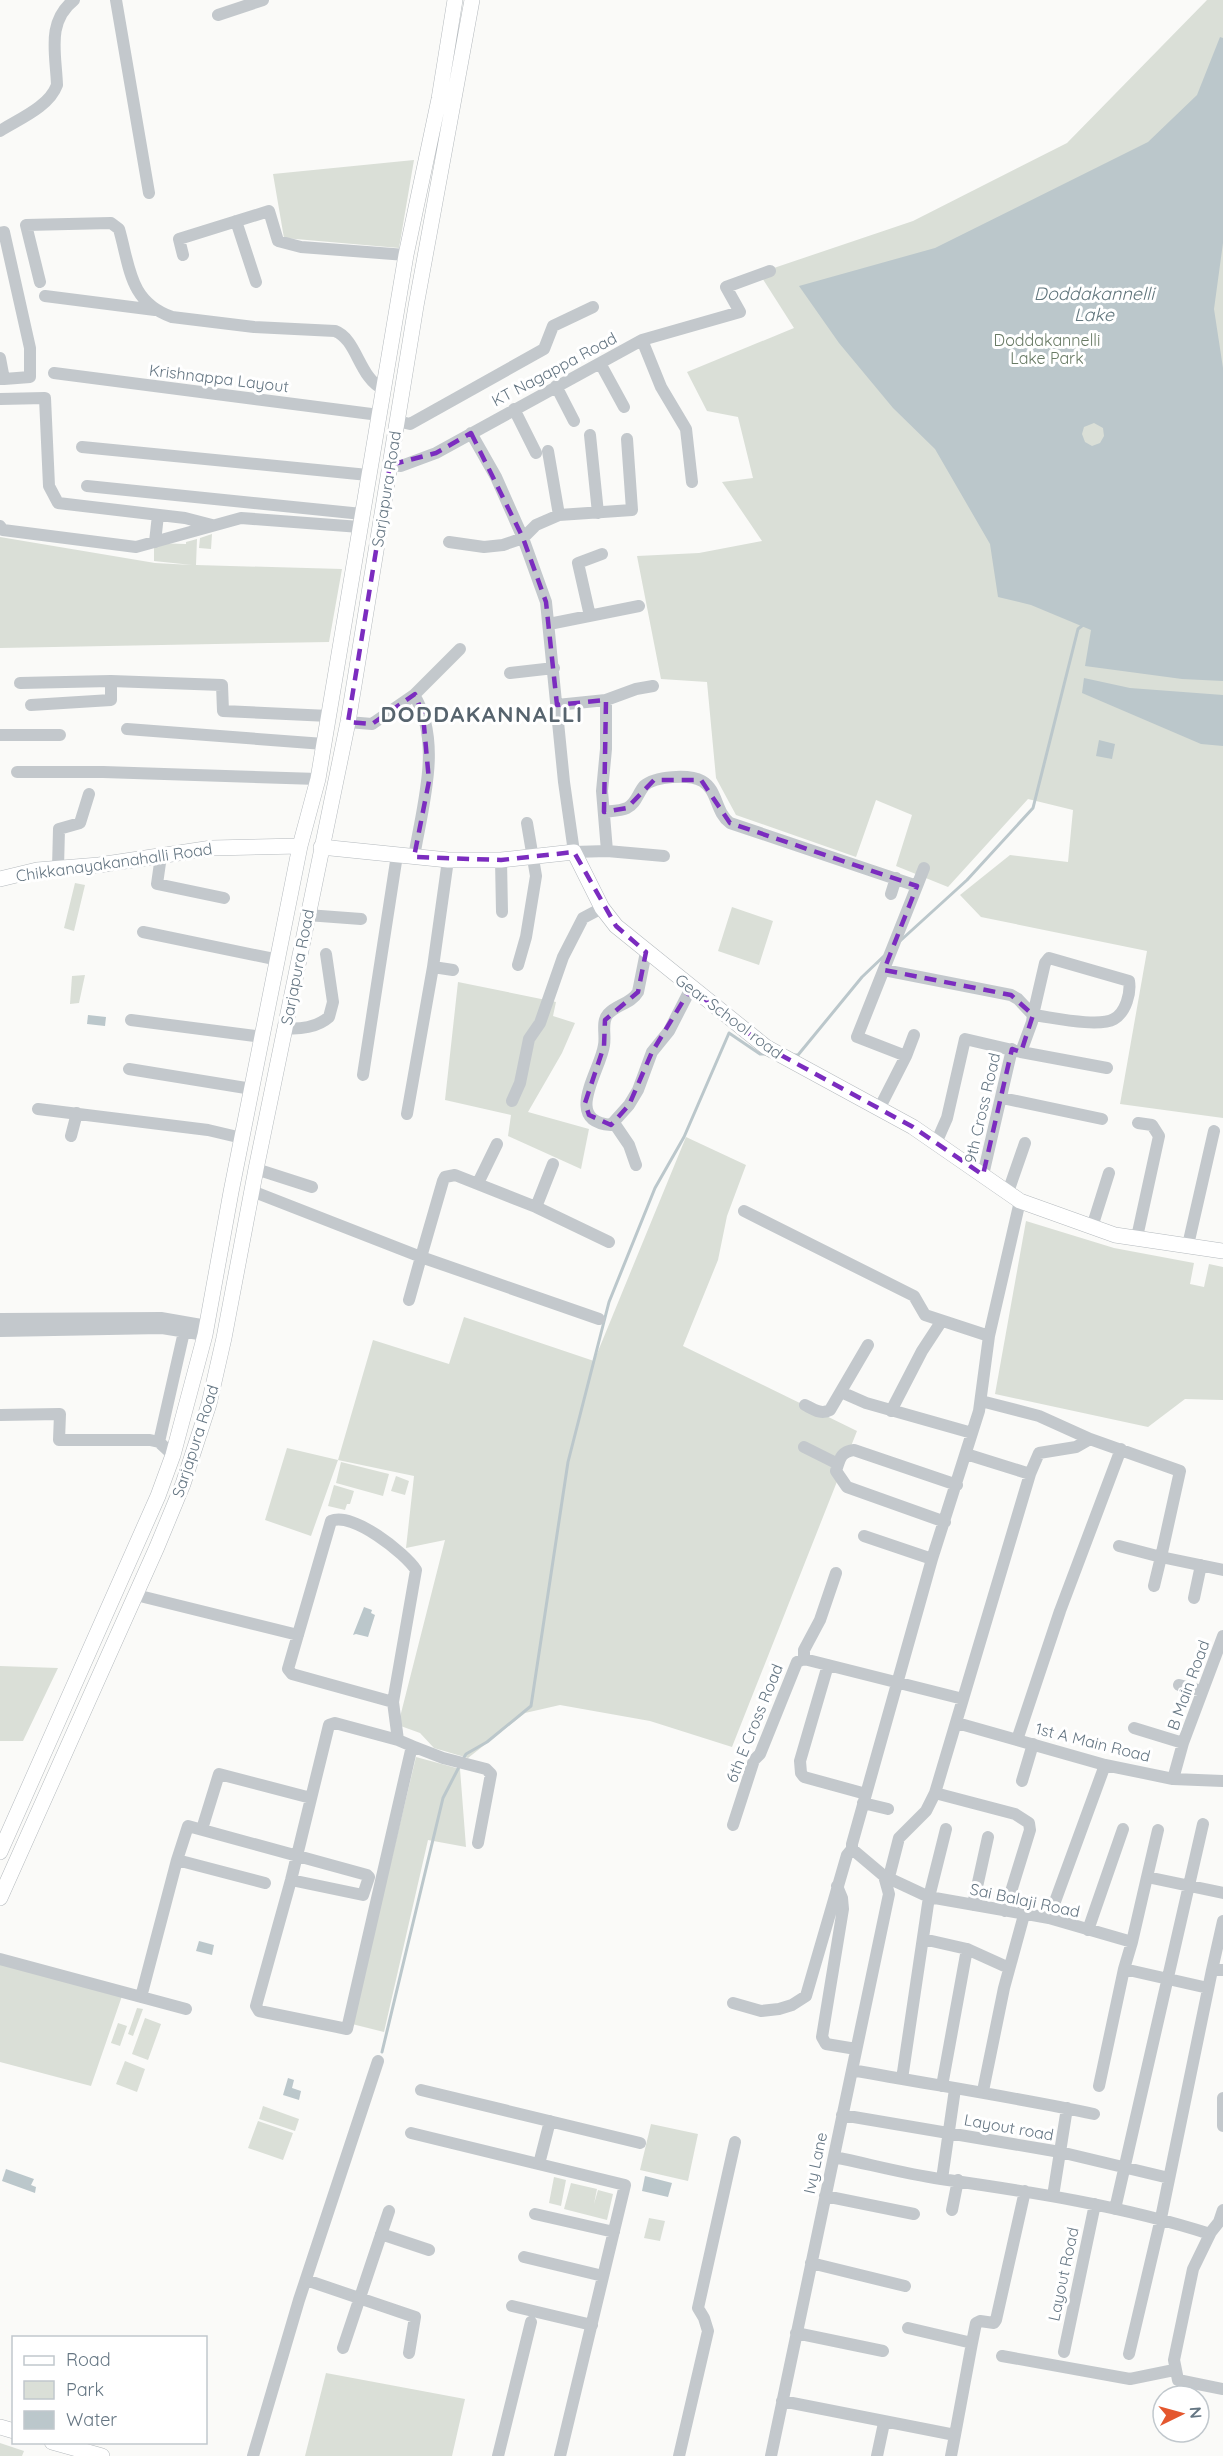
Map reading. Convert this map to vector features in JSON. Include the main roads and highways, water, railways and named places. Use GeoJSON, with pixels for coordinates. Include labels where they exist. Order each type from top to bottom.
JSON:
{"type":"FeatureCollection","features":[{"type":"Feature","properties":{"kind":"main road","name":"Sarjapura Road"},"geometry":{"type":"LineString","coordinates":[[0,1898],[136,1595],[183,1484],[197,1446],[224,1338],[284,1028],[348,722],[397,421],[439,138],[456,0]]}},
{"type":"Feature","properties":{"kind":"main road","name":"Sarjapura Road"},"geometry":{"type":"LineString","coordinates":[[0,1852],[136,1546],[173,1455],[206,1331],[300,846],[318,779],[406,255],[439,138],[472,0]]}},
{"type":"Feature","properties":{"kind":"main road","name":"Chikkanayakanahalli Road"},"geometry":{"type":"LineString","coordinates":[[0,879],[37,870],[212,848],[300,846]]}},
{"type":"Feature","properties":{"kind":"main road","name":"Gear School road"},"geometry":{"type":"LineString","coordinates":[[321,847],[448,860],[501,860],[574,852],[602,908],[616,926],[691,988],[780,1055],[936,1143],[1014,1197],[1115,1235],[1223,1251]]}},
{"type":"Feature","properties":{"kind":"main road"},"geometry":{"type":"LineString","coordinates":[[59,2444],[102,2456]]}},
{"type":"Feature","properties":{"kind":"water","name":"Doddakannelli Lake"},"geometry":{"type":"Polygon","coordinates":[[[1220,37],[1223,38],[1223,243],[1214,309],[1223,368],[1223,681],[1182,679],[1085,666],[1091,630],[1031,605],[998,597],[990,544],[935,449],[893,408],[839,343],[799,286],[935,248],[1148,142],[1197,95],[1220,37]],[[1094,423],[1084,427],[1082,434],[1085,442],[1092,446],[1100,443],[1104,436],[1103,428],[1094,423]]]}},
{"type":"Feature","properties":{"kind":"water"},"geometry":{"type":"Polygon","coordinates":[[[1084,678],[1130,688],[1223,695],[1223,746],[1201,744],[1082,693],[1084,678]]]}},
{"type":"Feature","properties":{"kind":"water"},"geometry":{"type":"Polygon","coordinates":[[[1099,740],[1115,744],[1112,759],[1096,756],[1099,740]]]}},
{"type":"Feature","properties":{"kind":"water"},"geometry":{"type":"Polygon","coordinates":[[[88,1015],[106,1017],[105,1026],[87,1024],[88,1015]]]}},
{"type":"Feature","properties":{"kind":"water"},"geometry":{"type":"Polygon","coordinates":[[[364,1607],[372,1610],[371,1613],[375,1615],[368,1637],[353,1635],[364,1607]]]}},
{"type":"Feature","properties":{"kind":"water"},"geometry":{"type":"Polygon","coordinates":[[[199,1941],[214,1945],[212,1955],[196,1951],[199,1941]]]}},
{"type":"Feature","properties":{"kind":"water"},"geometry":{"type":"Polygon","coordinates":[[[288,2078],[294,2080],[292,2088],[301,2091],[299,2100],[283,2095],[288,2078]]]}},
{"type":"Feature","properties":{"kind":"water"},"geometry":{"type":"Polygon","coordinates":[[[6,2169],[34,2179],[31,2185],[36,2187],[35,2193],[2,2181],[6,2169]]]}},
{"type":"Feature","properties":{"kind":"water"},"geometry":{"type":"Polygon","coordinates":[[[645,2176],[672,2183],[668,2197],[642,2191],[645,2176]]]}},
{"type":"Feature","properties":{"kind":"waterway"},"geometry":{"type":"LineString","coordinates":[[900,941],[967,880],[1033,808],[1078,629],[1083,625]]}},
{"type":"Feature","properties":{"kind":"waterway"},"geometry":{"type":"LineString","coordinates":[[795,1055],[798,1055],[862,977],[884,956]]}},
{"type":"Feature","properties":{"kind":"waterway"},"geometry":{"type":"LineString","coordinates":[[463,1759],[466,1754],[487,1742],[531,1706],[568,1462],[609,1302],[655,1188],[684,1137],[729,1033],[760,1054],[768,1054]]}},
{"type":"Feature","properties":{"kind":"waterway"},"geometry":{"type":"LineString","coordinates":[[382,2052],[443,1798],[460,1765]]}},
{"type":"Feature","properties":{"kind":"district","name":"DODDAKANNALLI"},"geometry":{"type":"Point","coordinates":[482,714]}},
{"type":"Feature","properties":{"kind":"park label","name":"Doddakannelli Lake Park"},"geometry":{"type":"Point","coordinates":[1047,349]}}]}
